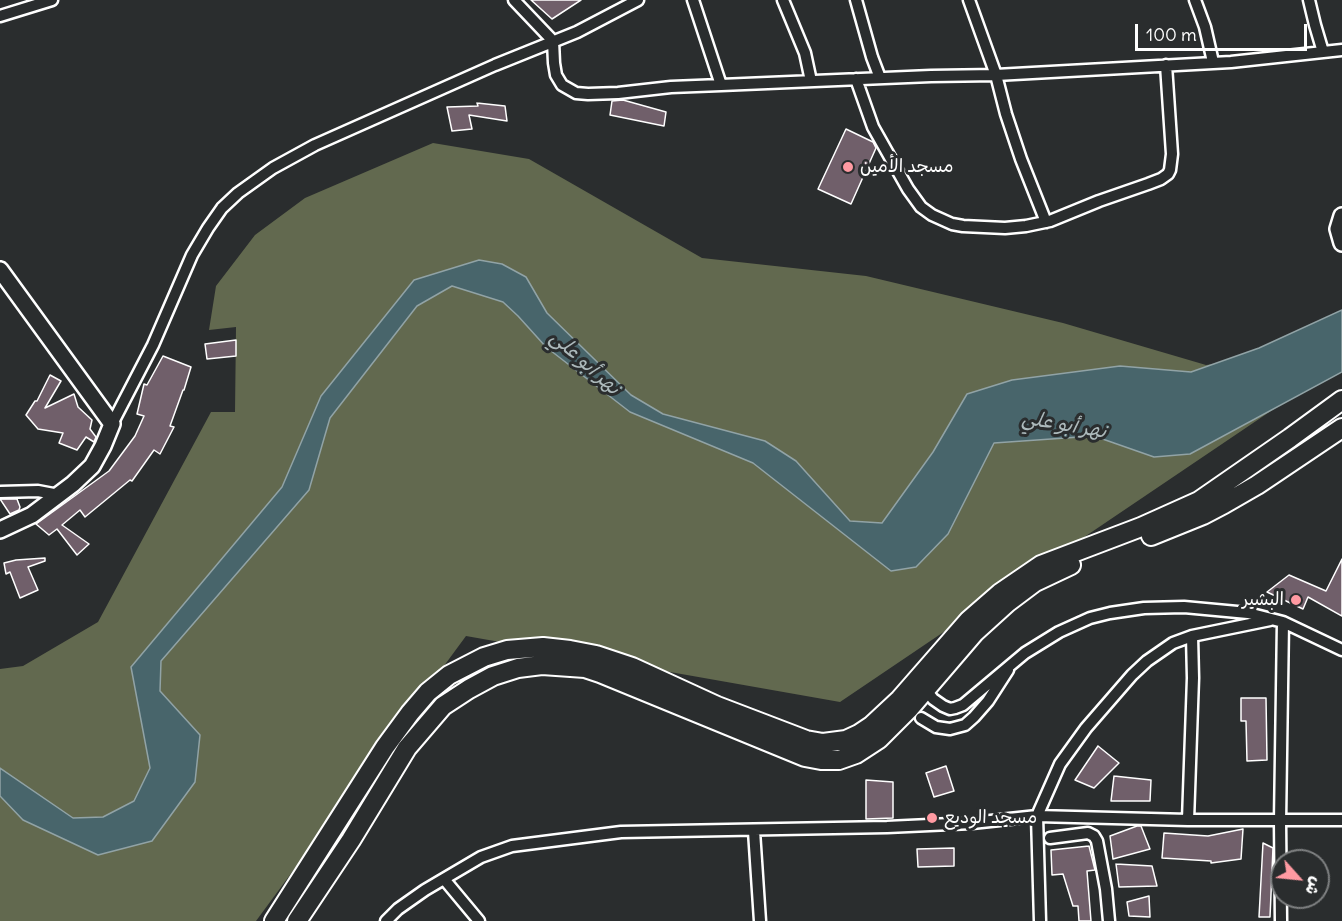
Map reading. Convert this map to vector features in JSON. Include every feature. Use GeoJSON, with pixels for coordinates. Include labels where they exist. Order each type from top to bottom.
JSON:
{"type":"FeatureCollection","features":[{"type":"Feature","properties":{"kind":"main road"},"geometry":{"type":"LineString","coordinates":[[274,921],[375,762],[404,722],[428,692],[449,675],[484,657],[507,650],[543,647],[596,655],[632,667],[717,706],[806,740],[823,743],[846,740],[859,734],[902,701],[969,620],[1000,592],[1041,565],[1142,527],[1199,501],[1342,400]]}},
{"type":"Feature","properties":{"kind":"main road"},"geometry":{"type":"LineString","coordinates":[[1257,485],[1282,460],[1342,415]]}},
{"type":"Feature","properties":{"kind":"main road"},"geometry":{"type":"LineString","coordinates":[[297,921],[351,840],[407,748],[444,706],[493,676],[518,668],[542,665],[585,669],[600,673],[805,757],[839,760],[856,754],[879,739],[909,709],[975,632],[1035,582],[1066,567],[1119,549],[1203,515],[1257,485],[1342,428]]}},
{"type":"Feature","properties":{"kind":"main road"},"geometry":{"type":"LineString","coordinates":[[375,762],[392,773]]}},
{"type":"Feature","properties":{"kind":"street"},"geometry":{"type":"LineString","coordinates":[[0,16],[52,0]]}},
{"type":"Feature","properties":{"kind":"street"},"geometry":{"type":"LineString","coordinates":[[514,0],[553,41],[554,63],[558,80],[562,86],[576,93],[603,94],[671,87],[996,75],[1214,62],[1342,50]]}},
{"type":"Feature","properties":{"kind":"street"},"geometry":{"type":"LineString","coordinates":[[613,0],[616,12]]}},
{"type":"Feature","properties":{"kind":"street"},"geometry":{"type":"LineString","coordinates":[[0,530],[32,515],[73,484],[92,466],[153,345],[192,255],[222,208],[237,193],[273,168],[315,145],[495,65],[577,32],[638,0]]}},
{"type":"Feature","properties":{"kind":"street"},"geometry":{"type":"LineString","coordinates":[[693,0],[721,85]]}},
{"type":"Feature","properties":{"kind":"street"},"geometry":{"type":"LineString","coordinates":[[783,0],[805,53],[811,81]]}},
{"type":"Feature","properties":{"kind":"street"},"geometry":{"type":"LineString","coordinates":[[856,0],[880,78]]}},
{"type":"Feature","properties":{"kind":"street"},"geometry":{"type":"LineString","coordinates":[[969,0],[996,75],[1021,159],[1046,222]]}},
{"type":"Feature","properties":{"kind":"street"},"geometry":{"type":"LineString","coordinates":[[1195,0],[1214,62]]}},
{"type":"Feature","properties":{"kind":"street"},"geometry":{"type":"LineString","coordinates":[[1309,0],[1323,52]]}},
{"type":"Feature","properties":{"kind":"street"},"geometry":{"type":"LineString","coordinates":[[856,79],[873,127],[915,200],[927,211],[941,219],[963,226],[1005,228],[1046,222],[1161,179],[1168,174],[1172,154],[1166,65]]}},
{"type":"Feature","properties":{"kind":"street"},"geometry":{"type":"LineString","coordinates":[[0,270],[112,424]]}},
{"type":"Feature","properties":{"kind":"street"},"geometry":{"type":"LineString","coordinates":[[0,492],[38,491],[59,495]]}},
{"type":"Feature","properties":{"kind":"street"},"geometry":{"type":"LineString","coordinates":[[926,690],[933,699],[950,709],[963,705],[1025,653],[1059,632],[1090,618],[1144,608],[1185,606],[1255,614],[1278,621],[1342,650]]}},
{"type":"Feature","properties":{"kind":"street"},"geometry":{"type":"LineString","coordinates":[[1040,921],[1037,816],[1060,764],[1073,745],[1131,675],[1173,644],[1192,636],[1278,621]]}},
{"type":"Feature","properties":{"kind":"street"},"geometry":{"type":"LineString","coordinates":[[1278,621],[1281,921]]}},
{"type":"Feature","properties":{"kind":"street"},"geometry":{"type":"LineString","coordinates":[[1188,820],[1193,678],[1192,636]]}},
{"type":"Feature","properties":{"kind":"street"},"geometry":{"type":"LineString","coordinates":[[921,718],[936,727],[945,729],[955,729],[965,725],[996,690],[1013,663]]}},
{"type":"Feature","properties":{"kind":"street"},"geometry":{"type":"LineString","coordinates":[[386,921],[398,909],[481,857],[512,846],[621,832],[887,827],[972,823],[1037,816],[1188,820],[1342,820]]}},
{"type":"Feature","properties":{"kind":"street"},"geometry":{"type":"LineString","coordinates":[[754,831],[760,921]]}},
{"type":"Feature","properties":{"kind":"street"},"geometry":{"type":"LineString","coordinates":[[1050,838],[1088,833],[1094,836],[1101,860],[1109,921]]}},
{"type":"Feature","properties":{"kind":"street"},"geometry":{"type":"LineString","coordinates":[[444,879],[479,921]]}},
{"type":"Feature","properties":{"kind":"green space"},"geometry":{"type":"Polygon","coordinates":[[[433,143],[529,159],[702,258],[866,276],[1063,323],[1206,365],[1321,351],[1299,392],[840,702],[466,636],[256,921],[0,921],[0,669],[23,666],[98,622],[211,412],[235,412],[236,327],[209,330],[216,286],[255,235],[305,198],[433,143]]]}},
{"type":"Feature","properties":{"kind":"water","name":"نهر أبو علي"},"geometry":{"type":"Polygon","coordinates":[[[479,260],[502,264],[526,277],[547,313],[631,395],[663,414],[765,441],[796,461],[850,521],[882,523],[933,452],[967,394],[1012,380],[1120,366],[1191,372],[1259,348],[1342,310],[1342,372],[1190,454],[1154,457],[1094,436],[994,443],[948,534],[916,567],[891,571],[753,463],[630,412],[546,347],[503,302],[452,286],[417,306],[330,418],[309,490],[161,661],[160,691],[200,735],[195,782],[152,841],[98,855],[23,820],[0,796],[0,768],[73,818],[103,817],[134,801],[150,768],[131,667],[282,487],[321,396],[414,280],[479,260]]]}},
{"type":"Feature","properties":{"kind":"building"},"geometry":{"type":"Polygon","coordinates":[[[531,0],[581,0],[552,19],[531,0]]]}},
{"type":"Feature","properties":{"kind":"building"},"geometry":{"type":"Polygon","coordinates":[[[623,100],[666,112],[664,126],[610,115],[612,101],[623,100]]]}},
{"type":"Feature","properties":{"kind":"building"},"geometry":{"type":"Polygon","coordinates":[[[477,103],[505,106],[507,121],[469,115],[472,129],[452,131],[447,107],[478,106],[477,103]]]}},
{"type":"Feature","properties":{"kind":"building","name":"مسجد الأمين"},"geometry":{"type":"Polygon","coordinates":[[[846,129],[873,142],[876,148],[851,204],[818,189],[846,129]]]}},
{"type":"Feature","properties":{"kind":"building"},"geometry":{"type":"Polygon","coordinates":[[[236,340],[236,356],[207,359],[205,344],[236,340]]]}},
{"type":"Feature","properties":{"kind":"building"},"geometry":{"type":"Polygon","coordinates":[[[163,356],[191,367],[170,426],[174,427],[160,454],[154,450],[132,481],[130,480],[85,517],[80,510],[62,525],[89,544],[77,555],[57,529],[49,535],[36,524],[109,471],[135,436],[144,416],[137,414],[144,384],[147,385],[163,356]]]}},
{"type":"Feature","properties":{"kind":"building"},"geometry":{"type":"Polygon","coordinates":[[[50,375],[61,381],[45,408],[74,394],[78,407],[92,420],[90,429],[96,437],[94,442],[86,437],[77,450],[59,443],[63,433],[38,429],[26,415],[37,401],[50,375]]]}},
{"type":"Feature","properties":{"kind":"building"},"geometry":{"type":"Polygon","coordinates":[[[0,499],[17,499],[19,510],[10,514],[0,499]]]}},
{"type":"Feature","properties":{"kind":"building"},"geometry":{"type":"Polygon","coordinates":[[[45,558],[45,561],[28,567],[38,590],[20,598],[10,572],[6,574],[4,563],[45,558]]]}},
{"type":"Feature","properties":{"kind":"building"},"geometry":{"type":"Polygon","coordinates":[[[1342,559],[1342,616],[1308,597],[1303,609],[1267,592],[1289,575],[1326,591],[1342,559]]]}},
{"type":"Feature","properties":{"kind":"building"},"geometry":{"type":"Polygon","coordinates":[[[1241,698],[1266,698],[1267,760],[1247,761],[1246,721],[1241,721],[1241,698]]]}},
{"type":"Feature","properties":{"kind":"building"},"geometry":{"type":"Polygon","coordinates":[[[1098,746],[1119,763],[1094,788],[1075,780],[1098,746]]]}},
{"type":"Feature","properties":{"kind":"building"},"geometry":{"type":"Polygon","coordinates":[[[946,766],[954,791],[934,797],[926,773],[946,766]]]}},
{"type":"Feature","properties":{"kind":"building"},"geometry":{"type":"Polygon","coordinates":[[[1114,776],[1151,780],[1150,801],[1111,801],[1114,776]]]}},
{"type":"Feature","properties":{"kind":"building"},"geometry":{"type":"Polygon","coordinates":[[[866,780],[893,782],[893,818],[866,819],[866,780]]]}},
{"type":"Feature","properties":{"kind":"building"},"geometry":{"type":"Polygon","coordinates":[[[1141,826],[1150,849],[1113,859],[1110,836],[1141,826]]]}},
{"type":"Feature","properties":{"kind":"building"},"geometry":{"type":"Polygon","coordinates":[[[1243,829],[1241,859],[1211,863],[1211,861],[1162,858],[1164,833],[1208,836],[1243,829]]]}},
{"type":"Feature","properties":{"kind":"building"},"geometry":{"type":"Polygon","coordinates":[[[1263,843],[1273,848],[1270,849],[1270,917],[1259,917],[1263,843]]]}},
{"type":"Feature","properties":{"kind":"building"},"geometry":{"type":"Polygon","coordinates":[[[1089,846],[1095,870],[1087,871],[1091,921],[1079,921],[1078,906],[1073,906],[1063,874],[1052,875],[1051,850],[1089,846]]]}},
{"type":"Feature","properties":{"kind":"building"},"geometry":{"type":"Polygon","coordinates":[[[954,848],[954,866],[918,867],[917,849],[954,848]]]}},
{"type":"Feature","properties":{"kind":"building"},"geometry":{"type":"Polygon","coordinates":[[[1116,864],[1152,866],[1157,886],[1119,887],[1116,864]]]}},
{"type":"Feature","properties":{"kind":"building"},"geometry":{"type":"Polygon","coordinates":[[[1149,896],[1150,917],[1129,916],[1127,902],[1149,896]]]}},
{"type":"Feature","properties":{"kind":"place","name":"مسجد الأمين"},"geometry":{"type":"Point","coordinates":[848,167]}},
{"type":"Feature","properties":{"kind":"place","name":"البشير"},"geometry":{"type":"Point","coordinates":[1296,600]}},
{"type":"Feature","properties":{"kind":"place","name":"مسجد الوديع"},"geometry":{"type":"Point","coordinates":[932,818]}}]}
